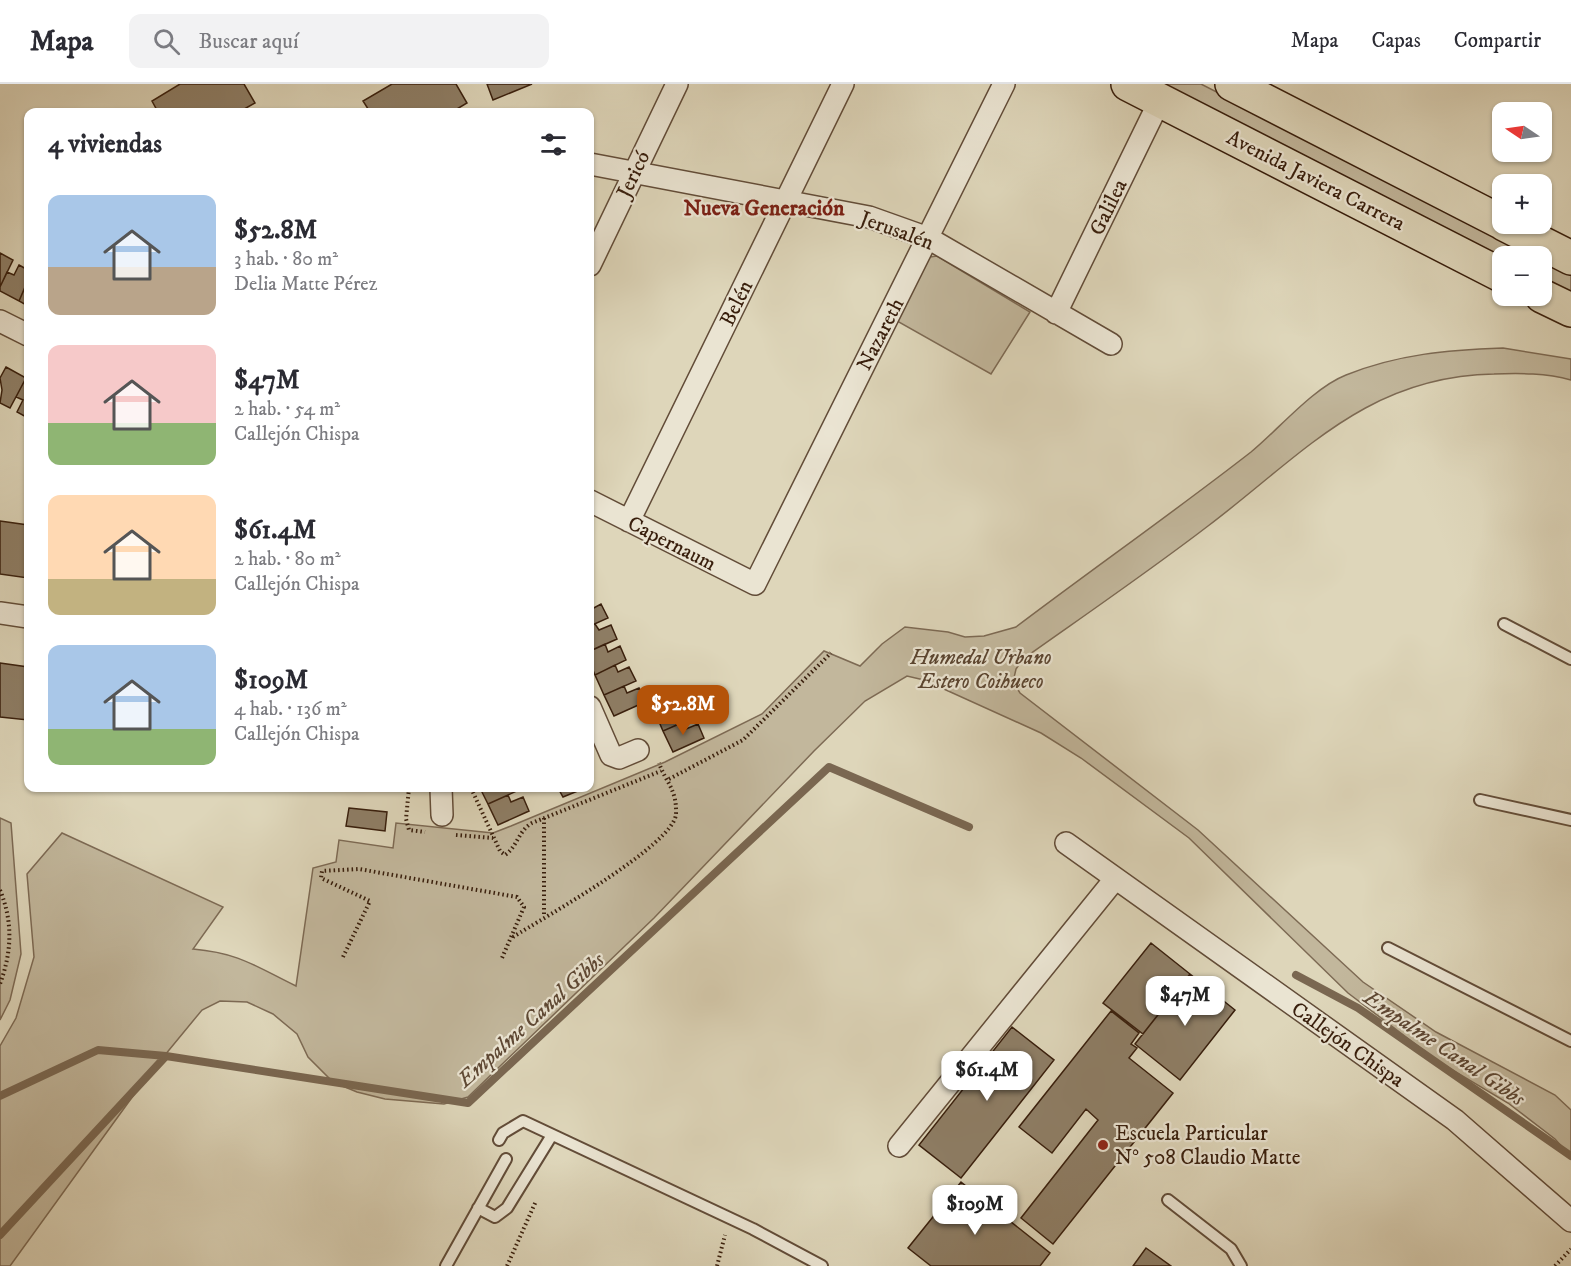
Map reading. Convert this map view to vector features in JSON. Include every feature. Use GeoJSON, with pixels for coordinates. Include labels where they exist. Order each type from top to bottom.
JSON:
{"type":"FeatureCollection","features":[{"type":"Feature","properties":{"kind":"main road","name":"Avenida Javiera Carrera"},"geometry":{"type":"LineString","coordinates":[[1128,84],[1492,270]]}},
{"type":"Feature","properties":{"kind":"main road"},"geometry":{"type":"LineString","coordinates":[[1232,84],[1492,217]]}},
{"type":"Feature","properties":{"kind":"main road"},"geometry":{"type":"LineString","coordinates":[[1524,234],[1571,258]]}},
{"type":"Feature","properties":{"kind":"main road"},"geometry":{"type":"LineString","coordinates":[[1552,301],[1571,310]]}},
{"type":"Feature","properties":{"kind":"street","name":"Jericó"},"geometry":{"type":"LineString","coordinates":[[594,257],[677,84]]}},
{"type":"Feature","properties":{"kind":"street","name":"Belén"},"geometry":{"type":"LineString","coordinates":[[629,521],[843,84]]}},
{"type":"Feature","properties":{"kind":"street","name":"Nazareth"},"geometry":{"type":"LineString","coordinates":[[755,584],[1004,84]]}},
{"type":"Feature","properties":{"kind":"street","name":"Galilea"},"geometry":{"type":"LineString","coordinates":[[1056,313],[1160,100]]}},
{"type":"Feature","properties":{"kind":"street","name":"Jerusalén"},"geometry":{"type":"LineString","coordinates":[[594,165],[869,217],[928,238],[1111,344]]}},
{"type":"Feature","properties":{"kind":"street"},"geometry":{"type":"LineString","coordinates":[[0,321],[24,333]]}},
{"type":"Feature","properties":{"kind":"street","name":"Capernaum"},"geometry":{"type":"LineString","coordinates":[[594,503],[755,584]]}},
{"type":"Feature","properties":{"kind":"street"},"geometry":{"type":"LineString","coordinates":[[0,613],[24,616]]}},
{"type":"Feature","properties":{"kind":"street"},"geometry":{"type":"LineString","coordinates":[[594,716],[611,755],[619,758],[638,750]]}},
{"type":"Feature","properties":{"kind":"street"},"geometry":{"type":"LineString","coordinates":[[441,792],[442,815]]}},
{"type":"Feature","properties":{"kind":"street","name":"Callejón Chispa"},"geometry":{"type":"LineString","coordinates":[[1066,843],[1455,1120],[1571,1221]]}},
{"type":"Feature","properties":{"kind":"street"},"geometry":{"type":"LineString","coordinates":[[900,1146],[1115,879]]}},
{"type":"Feature","properties":{"kind":"lane"},"geometry":{"type":"LineString","coordinates":[[1504,624],[1571,659]]}},
{"type":"Feature","properties":{"kind":"lane"},"geometry":{"type":"LineString","coordinates":[[1480,800],[1571,820]]}},
{"type":"Feature","properties":{"kind":"lane"},"geometry":{"type":"LineString","coordinates":[[1388,948],[1571,1041]]}},
{"type":"Feature","properties":{"kind":"lane"},"geometry":{"type":"LineString","coordinates":[[499,1140],[503,1133],[523,1121],[729,1218],[822,1266]]}},
{"type":"Feature","properties":{"kind":"lane"},"geometry":{"type":"LineString","coordinates":[[478,1209],[495,1217],[507,1208],[552,1135]]}},
{"type":"Feature","properties":{"kind":"lane"},"geometry":{"type":"LineString","coordinates":[[446,1266],[506,1159]]}},
{"type":"Feature","properties":{"kind":"lane"},"geometry":{"type":"LineString","coordinates":[[1168,1200],[1231,1249],[1240,1266]]}},
{"type":"Feature","properties":{"kind":"path"},"geometry":{"type":"LineString","coordinates":[[669,779],[743,740],[831,653]]}},
{"type":"Feature","properties":{"kind":"path"},"geometry":{"type":"LineString","coordinates":[[512,938],[652,847],[676,816],[674,790],[669,779],[661,771],[655,753],[649,747],[638,750]]}},
{"type":"Feature","properties":{"kind":"path"},"geometry":{"type":"LineString","coordinates":[[473,792],[500,851],[505,855],[510,852],[526,826],[661,771]]}},
{"type":"Feature","properties":{"kind":"path"},"geometry":{"type":"LineString","coordinates":[[544,818],[544,917]]}},
{"type":"Feature","properties":{"kind":"path"},"geometry":{"type":"LineString","coordinates":[[343,957],[370,901],[321,878],[322,871],[359,869],[517,897],[524,906],[502,958]]}},
{"type":"Feature","properties":{"kind":"path"},"geometry":{"type":"LineString","coordinates":[[0,890],[10,924],[9,959],[0,984]]}},
{"type":"Feature","properties":{"kind":"path"},"geometry":{"type":"LineString","coordinates":[[507,1266],[541,1192]]}},
{"type":"Feature","properties":{"kind":"path"},"geometry":{"type":"LineString","coordinates":[[717,1266],[729,1218]]}},
{"type":"Feature","properties":{"kind":"path"},"geometry":{"type":"LineString","coordinates":[[1555,1266],[1571,1249]]}},
{"type":"Feature","properties":{"kind":"green space"},"geometry":{"type":"Polygon","coordinates":[[[1153,84],[1201,84],[1518,246],[1492,246],[1492,257],[1153,84]]]}},
{"type":"Feature","properties":{"kind":"green space"},"geometry":{"type":"Polygon","coordinates":[[[937,256],[1030,312],[991,374],[897,321],[930,257],[937,256]]]}},
{"type":"Feature","properties":{"kind":"green space"},"geometry":{"type":"Polygon","coordinates":[[[1552,264],[1571,274],[1571,298],[1552,288],[1552,264]]]}},
{"type":"Feature","properties":{"kind":"green space","name":"Humedal Urbano Estero Coihueco"},"geometry":{"type":"Polygon","coordinates":[[[1503,348],[1571,359],[1571,380],[1523,374],[1449,378],[1409,389],[1372,404],[1306,447],[1185,543],[1023,659],[1016,669],[1013,682],[1020,693],[1198,830],[1363,982],[1436,1032],[1555,1095],[1571,1110],[1571,1157],[1555,1139],[1508,1103],[1439,1062],[1348,993],[1189,838],[1081,758],[1041,733],[924,680],[907,676],[865,701],[654,918],[468,1097],[444,1104],[385,1099],[357,1092],[333,1082],[308,1057],[297,1034],[273,1014],[247,1002],[220,1001],[202,1010],[146,1078],[10,1266],[0,1266],[0,1046],[16,1018],[34,957],[27,874],[62,833],[223,907],[193,949],[235,957],[296,986],[313,868],[336,862],[339,840],[393,848],[396,823],[493,833],[665,762],[762,714],[824,651],[860,666],[882,644],[905,627],[948,632],[965,637],[984,636],[1016,627],[1251,452],[1321,389],[1346,375],[1385,362],[1423,354],[1503,348]]]}},
{"type":"Feature","properties":{"kind":"green space"},"geometry":{"type":"Polygon","coordinates":[[[0,818],[11,823],[21,954],[10,1000],[0,1020],[0,818]]]}},
{"type":"Feature","properties":{"kind":"building"},"geometry":{"type":"Polygon","coordinates":[[[180,84],[244,84],[255,103],[246,108],[156,108],[152,101],[180,84]]]}},
{"type":"Feature","properties":{"kind":"building"},"geometry":{"type":"Polygon","coordinates":[[[392,84],[456,84],[467,103],[459,108],[367,108],[363,101],[392,84]]]}},
{"type":"Feature","properties":{"kind":"building"},"geometry":{"type":"Polygon","coordinates":[[[487,84],[532,84],[493,100],[487,84]]]}},
{"type":"Feature","properties":{"kind":"building"},"geometry":{"type":"Polygon","coordinates":[[[0,253],[13,260],[0,287],[0,253]]]}},
{"type":"Feature","properties":{"kind":"building"},"geometry":{"type":"Polygon","coordinates":[[[19,265],[24,268],[24,289],[19,301],[0,291],[7,272],[14,275],[19,265]]]}},
{"type":"Feature","properties":{"kind":"building"},"geometry":{"type":"Polygon","coordinates":[[[24,290],[24,304],[19,301],[24,290]]]}},
{"type":"Feature","properties":{"kind":"building"},"geometry":{"type":"Polygon","coordinates":[[[6,367],[24,377],[24,382],[10,408],[0,403],[2,390],[0,378],[6,367]]]}},
{"type":"Feature","properties":{"kind":"building"},"geometry":{"type":"Polygon","coordinates":[[[24,382],[24,416],[17,412],[23,400],[16,397],[24,382]]]}},
{"type":"Feature","properties":{"kind":"building"},"geometry":{"type":"Polygon","coordinates":[[[0,521],[24,524],[24,577],[0,574],[0,521]]]}},
{"type":"Feature","properties":{"kind":"building"},"geometry":{"type":"Polygon","coordinates":[[[601,604],[608,618],[594,624],[594,608],[601,604]]]}},
{"type":"Feature","properties":{"kind":"building"},"geometry":{"type":"Polygon","coordinates":[[[594,624],[599,630],[611,625],[617,639],[594,649],[594,624]]]}},
{"type":"Feature","properties":{"kind":"building"},"geometry":{"type":"Polygon","coordinates":[[[605,644],[608,652],[620,646],[626,660],[595,675],[594,649],[605,644]]]}},
{"type":"Feature","properties":{"kind":"building"},"geometry":{"type":"Polygon","coordinates":[[[0,663],[24,666],[24,720],[0,717],[0,663]]]}},
{"type":"Feature","properties":{"kind":"building"},"geometry":{"type":"Polygon","coordinates":[[[615,665],[618,672],[629,667],[636,681],[604,695],[595,675],[615,665]]]}},
{"type":"Feature","properties":{"kind":"building"},"geometry":{"type":"Polygon","coordinates":[[[624,686],[627,693],[639,688],[645,702],[614,716],[604,695],[624,686]]]}},
{"type":"Feature","properties":{"kind":"building"},"geometry":{"type":"Polygon","coordinates":[[[673,701],[677,708],[689,703],[695,717],[663,731],[654,710],[673,701]]]}},
{"type":"Feature","properties":{"kind":"building"},"geometry":{"type":"Polygon","coordinates":[[[683,722],[686,729],[698,724],[704,738],[673,752],[663,731],[683,722]]]}},
{"type":"Feature","properties":{"kind":"building"},"geometry":{"type":"Polygon","coordinates":[[[482,792],[515,792],[488,804],[482,792]]]}},
{"type":"Feature","properties":{"kind":"building"},"geometry":{"type":"Polygon","coordinates":[[[560,792],[575,792],[563,797],[560,792]]]}},
{"type":"Feature","properties":{"kind":"building"},"geometry":{"type":"Polygon","coordinates":[[[508,795],[511,802],[523,797],[529,811],[498,825],[488,804],[508,795]]]}},
{"type":"Feature","properties":{"kind":"building"},"geometry":{"type":"Polygon","coordinates":[[[349,808],[387,812],[385,831],[346,826],[349,808]]]}},
{"type":"Feature","properties":{"kind":"building"},"geometry":{"type":"Polygon","coordinates":[[[1151,943],[1190,974],[1143,1034],[1103,1003],[1151,943]]]}},
{"type":"Feature","properties":{"kind":"building"},"geometry":{"type":"Polygon","coordinates":[[[1190,974],[1235,1010],[1180,1080],[1135,1044],[1190,974]]]}},
{"type":"Feature","properties":{"kind":"building"},"geometry":{"type":"Polygon","coordinates":[[[1111,1011],[1139,1033],[1131,1044],[1137,1048],[1129,1058],[1173,1093],[1053,1244],[1021,1218],[1098,1120],[1086,1109],[1052,1153],[1019,1127],[1111,1011]]]}},
{"type":"Feature","properties":{"kind":"building"},"geometry":{"type":"Polygon","coordinates":[[[1012,1027],[1054,1060],[961,1178],[919,1145],[1012,1027]]]}},
{"type":"Feature","properties":{"kind":"building"},"geometry":{"type":"Polygon","coordinates":[[[961,1182],[1050,1253],[1040,1266],[931,1266],[908,1248],[961,1182]]]}},
{"type":"Feature","properties":{"kind":"building"},"geometry":{"type":"Polygon","coordinates":[[[1146,1248],[1171,1266],[1133,1266],[1146,1248]]]}},
{"type":"Feature","properties":{"kind":"waterway","name":"Empalme Canal Gibbs"},"geometry":{"type":"LineString","coordinates":[[0,1235],[166,1056],[468,1103],[829,767],[969,827]]}},
{"type":"Feature","properties":{"kind":"waterway","name":"Empalme Canal Gibbs"},"geometry":{"type":"LineString","coordinates":[[1296,975],[1358,1008],[1571,1156]]}},
{"type":"Feature","properties":{"kind":"waterway"},"geometry":{"type":"LineString","coordinates":[[0,1096],[98,1050],[166,1056]]}},
{"type":"Feature","properties":{"kind":"place","name":"Escuela Particular N° 508 Claudio Matte"},"geometry":{"type":"Point","coordinates":[1103,1145]}},
{"type":"Feature","properties":{"kind":"district","name":"Nueva Generación"},"geometry":{"type":"Point","coordinates":[764,207]}}]}
